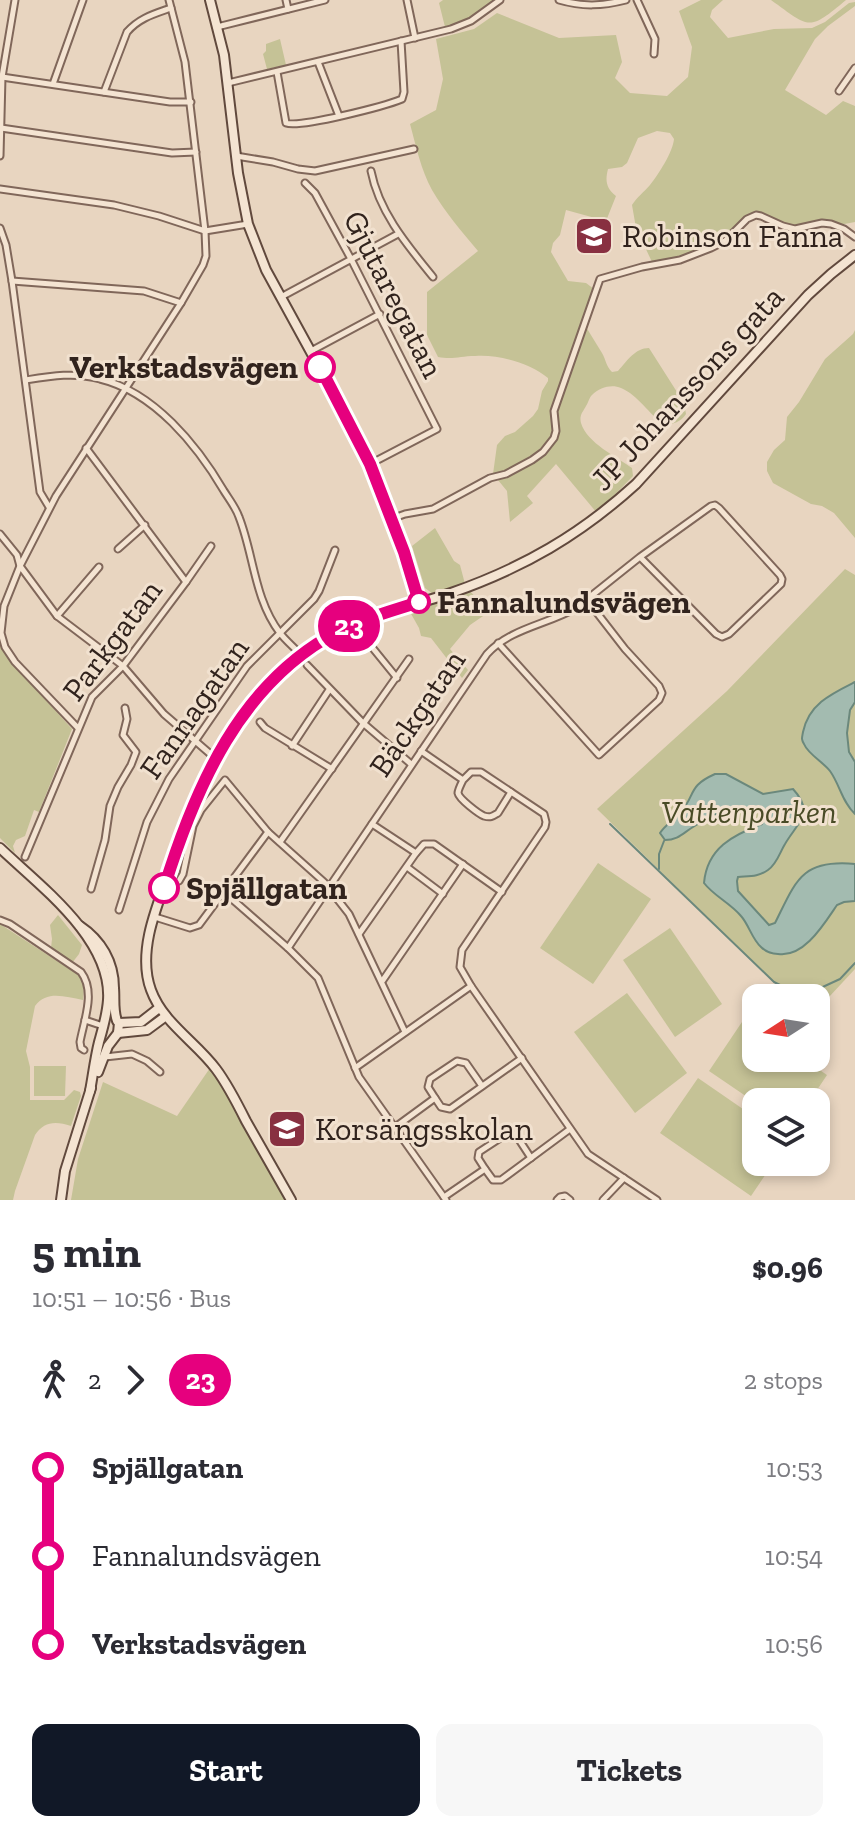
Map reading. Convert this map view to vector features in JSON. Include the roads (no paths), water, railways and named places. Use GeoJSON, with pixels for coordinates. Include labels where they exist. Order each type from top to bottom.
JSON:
{"type":"FeatureCollection","features":[{"type":"Feature","properties":{"kind":"street"},"geometry":{"type":"LineString","coordinates":[[0,156],[2,77],[15,0]]}},
{"type":"Feature","properties":{"kind":"street"},"geometry":{"type":"LineString","coordinates":[[53,84],[83,0]]}},
{"type":"Feature","properties":{"kind":"street"},"geometry":{"type":"LineString","coordinates":[[78,728],[15,662],[5,647],[1,618],[6,597],[49,507],[181,303],[206,256],[191,102],[185,62],[169,0]]}},
{"type":"Feature","properties":{"kind":"street"},"geometry":{"type":"LineString","coordinates":[[210,0],[228,83],[248,224],[266,270],[370,464],[419,602]]}},
{"type":"Feature","properties":{"kind":"street"},"geometry":{"type":"LineString","coordinates":[[286,0],[288,9]]}},
{"type":"Feature","properties":{"kind":"street"},"geometry":{"type":"LineString","coordinates":[[217,27],[325,0]]}},
{"type":"Feature","properties":{"kind":"street"},"geometry":{"type":"LineString","coordinates":[[407,0],[415,38]]}},
{"type":"Feature","properties":{"kind":"street"},"geometry":{"type":"LineString","coordinates":[[228,83],[451,29],[471,21],[500,0]]}},
{"type":"Feature","properties":{"kind":"street"},"geometry":{"type":"LineString","coordinates":[[559,0],[603,6],[626,0]]}},
{"type":"Feature","properties":{"kind":"street"},"geometry":{"type":"LineString","coordinates":[[637,0],[655,39],[654,54]]}},
{"type":"Feature","properties":{"kind":"street"},"geometry":{"type":"LineString","coordinates":[[104,92],[127,32],[147,16],[171,8]]}},
{"type":"Feature","properties":{"kind":"street"},"geometry":{"type":"LineString","coordinates":[[277,72],[286,123],[300,125],[339,116],[402,99],[401,41]]}},
{"type":"Feature","properties":{"kind":"street"},"geometry":{"type":"LineString","coordinates":[[318,62],[339,116]]}},
{"type":"Feature","properties":{"kind":"street"},"geometry":{"type":"LineString","coordinates":[[839,91],[855,68]]}},
{"type":"Feature","properties":{"kind":"street"},"geometry":{"type":"LineString","coordinates":[[2,77],[170,102],[191,102]]}},
{"type":"Feature","properties":{"kind":"street"},"geometry":{"type":"LineString","coordinates":[[1,128],[172,153],[196,152]]}},
{"type":"Feature","properties":{"kind":"street"},"geometry":{"type":"LineString","coordinates":[[236,156],[315,171],[414,149]]}},
{"type":"Feature","properties":{"kind":"street"},"geometry":{"type":"LineString","coordinates":[[371,171],[398,234],[433,277]]}},
{"type":"Feature","properties":{"kind":"street","name":"Gjutaregatan"},"geometry":{"type":"LineString","coordinates":[[305,183],[315,193],[351,259],[437,429],[370,464]]}},
{"type":"Feature","properties":{"kind":"street"},"geometry":{"type":"LineString","coordinates":[[0,189],[114,205],[205,231],[248,224]]}},
{"type":"Feature","properties":{"kind":"street"},"geometry":{"type":"LineString","coordinates":[[391,519],[433,509],[490,478],[506,474],[532,460],[551,443],[556,431],[554,411],[600,279],[680,260],[711,248],[725,241],[747,219],[756,215],[795,229],[831,224],[855,237]]}},
{"type":"Feature","properties":{"kind":"street"},"geometry":{"type":"LineString","coordinates":[[0,228],[12,281],[40,492],[49,507]]}},
{"type":"Feature","properties":{"kind":"street"},"geometry":{"type":"LineString","coordinates":[[281,297],[398,234]]}},
{"type":"Feature","properties":{"kind":"street","name":"JP Johanssons gata"},"geometry":{"type":"LineString","coordinates":[[159,1008],[149,985],[145,964],[155,917],[185,825],[215,758],[251,705],[280,674],[327,638],[353,624],[450,593],[508,570],[560,543],[612,506],[636,484],[808,295],[855,255]]}},
{"type":"Feature","properties":{"kind":"street"},"geometry":{"type":"LineString","coordinates":[[12,281],[144,291],[181,303]]}},
{"type":"Feature","properties":{"kind":"street"},"geometry":{"type":"LineString","coordinates":[[311,351],[380,314]]}},
{"type":"Feature","properties":{"kind":"street"},"geometry":{"type":"LineString","coordinates":[[26,380],[64,375],[106,380],[135,393],[177,425],[203,456],[240,518],[263,603],[279,632],[301,656]]}},
{"type":"Feature","properties":{"kind":"street"},"geometry":{"type":"LineString","coordinates":[[86,448],[186,582]]}},
{"type":"Feature","properties":{"kind":"street","name":"Bäckgatan"},"geometry":{"type":"LineString","coordinates":[[288,948],[411,764],[487,654],[498,643],[523,629],[564,615],[587,600],[640,557],[706,508],[715,505],[782,579],[781,584],[729,634],[722,637],[640,557]]}},
{"type":"Feature","properties":{"kind":"street"},"geometry":{"type":"LineString","coordinates":[[118,549],[145,525]]}},
{"type":"Feature","properties":{"kind":"street"},"geometry":{"type":"LineString","coordinates":[[0,534],[57,616],[123,666],[164,714],[215,758]]}},
{"type":"Feature","properties":{"kind":"street","name":"Parkgatan"},"geometry":{"type":"LineString","coordinates":[[25,857],[95,693],[123,666],[211,546]]}},
{"type":"Feature","properties":{"kind":"street","name":"Fannagatan"},"geometry":{"type":"LineString","coordinates":[[119,910],[147,822],[169,779],[247,666],[319,591],[335,550]]}},
{"type":"Feature","properties":{"kind":"street"},"geometry":{"type":"LineString","coordinates":[[57,616],[99,567]]}},
{"type":"Feature","properties":{"kind":"street"},"geometry":{"type":"LineString","coordinates":[[498,643],[599,755],[659,700],[662,693],[587,600]]}},
{"type":"Feature","properties":{"kind":"street"},"geometry":{"type":"LineString","coordinates":[[353,624],[397,678]]}},
{"type":"Feature","properties":{"kind":"street"},"geometry":{"type":"LineString","coordinates":[[280,842],[409,659]]}},
{"type":"Feature","properties":{"kind":"street"},"geometry":{"type":"LineString","coordinates":[[307,665],[363,723],[411,764]]}},
{"type":"Feature","properties":{"kind":"street"},"geometry":{"type":"LineString","coordinates":[[292,746],[329,690]]}},
{"type":"Feature","properties":{"kind":"street","name":"Fannagatan"},"geometry":{"type":"LineString","coordinates":[[91,889],[100,864],[98,860],[105,840],[110,806],[136,752],[123,735],[127,719],[125,708]]}},
{"type":"Feature","properties":{"kind":"street"},"geometry":{"type":"LineString","coordinates":[[260,722],[292,746],[332,769]]}},
{"type":"Feature","properties":{"kind":"street"},"geometry":{"type":"LineString","coordinates":[[421,751],[463,780]]}},
{"type":"Feature","properties":{"kind":"street"},"geometry":{"type":"LineString","coordinates":[[511,792],[495,816],[484,816],[458,792],[471,772],[481,772],[511,792],[544,814],[546,822],[462,950],[460,967],[593,1159],[657,1200]]}},
{"type":"Feature","properties":{"kind":"street"},"geometry":{"type":"LineString","coordinates":[[179,881],[193,826],[201,810],[225,780],[268,832],[329,887],[349,914],[405,1032]]}},
{"type":"Feature","properties":{"kind":"street"},"geometry":{"type":"LineString","coordinates":[[372,824],[416,853]]}},
{"type":"Feature","properties":{"kind":"street"},"geometry":{"type":"LineString","coordinates":[[155,917],[195,928],[268,832]]}},
{"type":"Feature","properties":{"kind":"street"},"geometry":{"type":"LineString","coordinates":[[359,934],[424,844],[431,843],[502,892]]}},
{"type":"Feature","properties":{"kind":"street"},"geometry":{"type":"LineString","coordinates":[[0,848],[77,924],[100,959],[108,998],[90,1091]]}},
{"type":"Feature","properties":{"kind":"street"},"geometry":{"type":"LineString","coordinates":[[382,981],[463,864]]}},
{"type":"Feature","properties":{"kind":"street"},"geometry":{"type":"LineString","coordinates":[[407,867],[443,894]]}},
{"type":"Feature","properties":{"kind":"street"},"geometry":{"type":"LineString","coordinates":[[224,892],[318,978],[355,1068],[445,1199],[485,1169]]}},
{"type":"Feature","properties":{"kind":"street"},"geometry":{"type":"LineString","coordinates":[[0,920],[85,977],[88,987],[80,1042],[84,1050]]}},
{"type":"Feature","properties":{"kind":"street"},"geometry":{"type":"LineString","coordinates":[[61,1200],[65,1171],[90,1091],[117,1028],[114,981],[108,958],[91,933],[77,924]]}},
{"type":"Feature","properties":{"kind":"street"},"geometry":{"type":"LineString","coordinates":[[355,1068],[471,986]]}},
{"type":"Feature","properties":{"kind":"street"},"geometry":{"type":"LineString","coordinates":[[85,1020],[103,1026],[110,1036],[117,1028],[141,1022],[159,1008],[224,1079],[291,1200]]}},
{"type":"Feature","properties":{"kind":"street"},"geometry":{"type":"LineString","coordinates":[[103,1026],[108,1019],[117,1028],[147,1030],[166,1016]]}},
{"type":"Feature","properties":{"kind":"street"},"geometry":{"type":"LineString","coordinates":[[104,1057],[132,1054],[160,1072]]}},
{"type":"Feature","properties":{"kind":"street"},"geometry":{"type":"LineString","coordinates":[[482,1086],[466,1063],[457,1061],[430,1079],[428,1087],[441,1107],[450,1109],[522,1058]]}},
{"type":"Feature","properties":{"kind":"street"},"geometry":{"type":"LineString","coordinates":[[394,1128],[435,1098]]}},
{"type":"Feature","properties":{"kind":"street"},"geometry":{"type":"LineString","coordinates":[[531,1158],[516,1135],[508,1133],[479,1152],[478,1158],[493,1180],[501,1180],[531,1158],[570,1129]]}},
{"type":"Feature","properties":{"kind":"street"},"geometry":{"type":"LineString","coordinates":[[603,1200],[624,1178]]}},
{"type":"Feature","properties":{"kind":"street"},"geometry":{"type":"LineString","coordinates":[[557,1200],[562,1196],[570,1200]]}},
{"type":"Feature","properties":{"kind":"waterway"},"geometry":{"type":"LineString","coordinates":[[610,824],[778,984]]}},
{"type":"Feature","properties":{"kind":"waterway"},"geometry":{"type":"LineString","coordinates":[[659,869],[659,854],[664,841]]}},
{"type":"Feature","properties":{"kind":"waterway"},"geometry":{"type":"LineString","coordinates":[[829,984],[840,979],[855,963]]}},
{"type":"Feature","properties":{"kind":"place","name":"Robinson Fanna"},"geometry":{"type":"Point","coordinates":[594,236]}},
{"type":"Feature","properties":{"kind":"place","name":"Verkstadsvägen"},"geometry":{"type":"Point","coordinates":[320,367]}},
{"type":"Feature","properties":{"kind":"place","name":"Fannalundsvägen"},"geometry":{"type":"Point","coordinates":[419,602]}},
{"type":"Feature","properties":{"kind":"place","name":"Spjällgatan"},"geometry":{"type":"Point","coordinates":[164,888]}},
{"type":"Feature","properties":{"kind":"place","name":"Korsängsskolan"},"geometry":{"type":"Point","coordinates":[287,1129]}},
{"type":"Feature","properties":{"kind":"park label","name":"Vattenparken"},"geometry":{"type":"Point","coordinates":[749,812]}}]}
